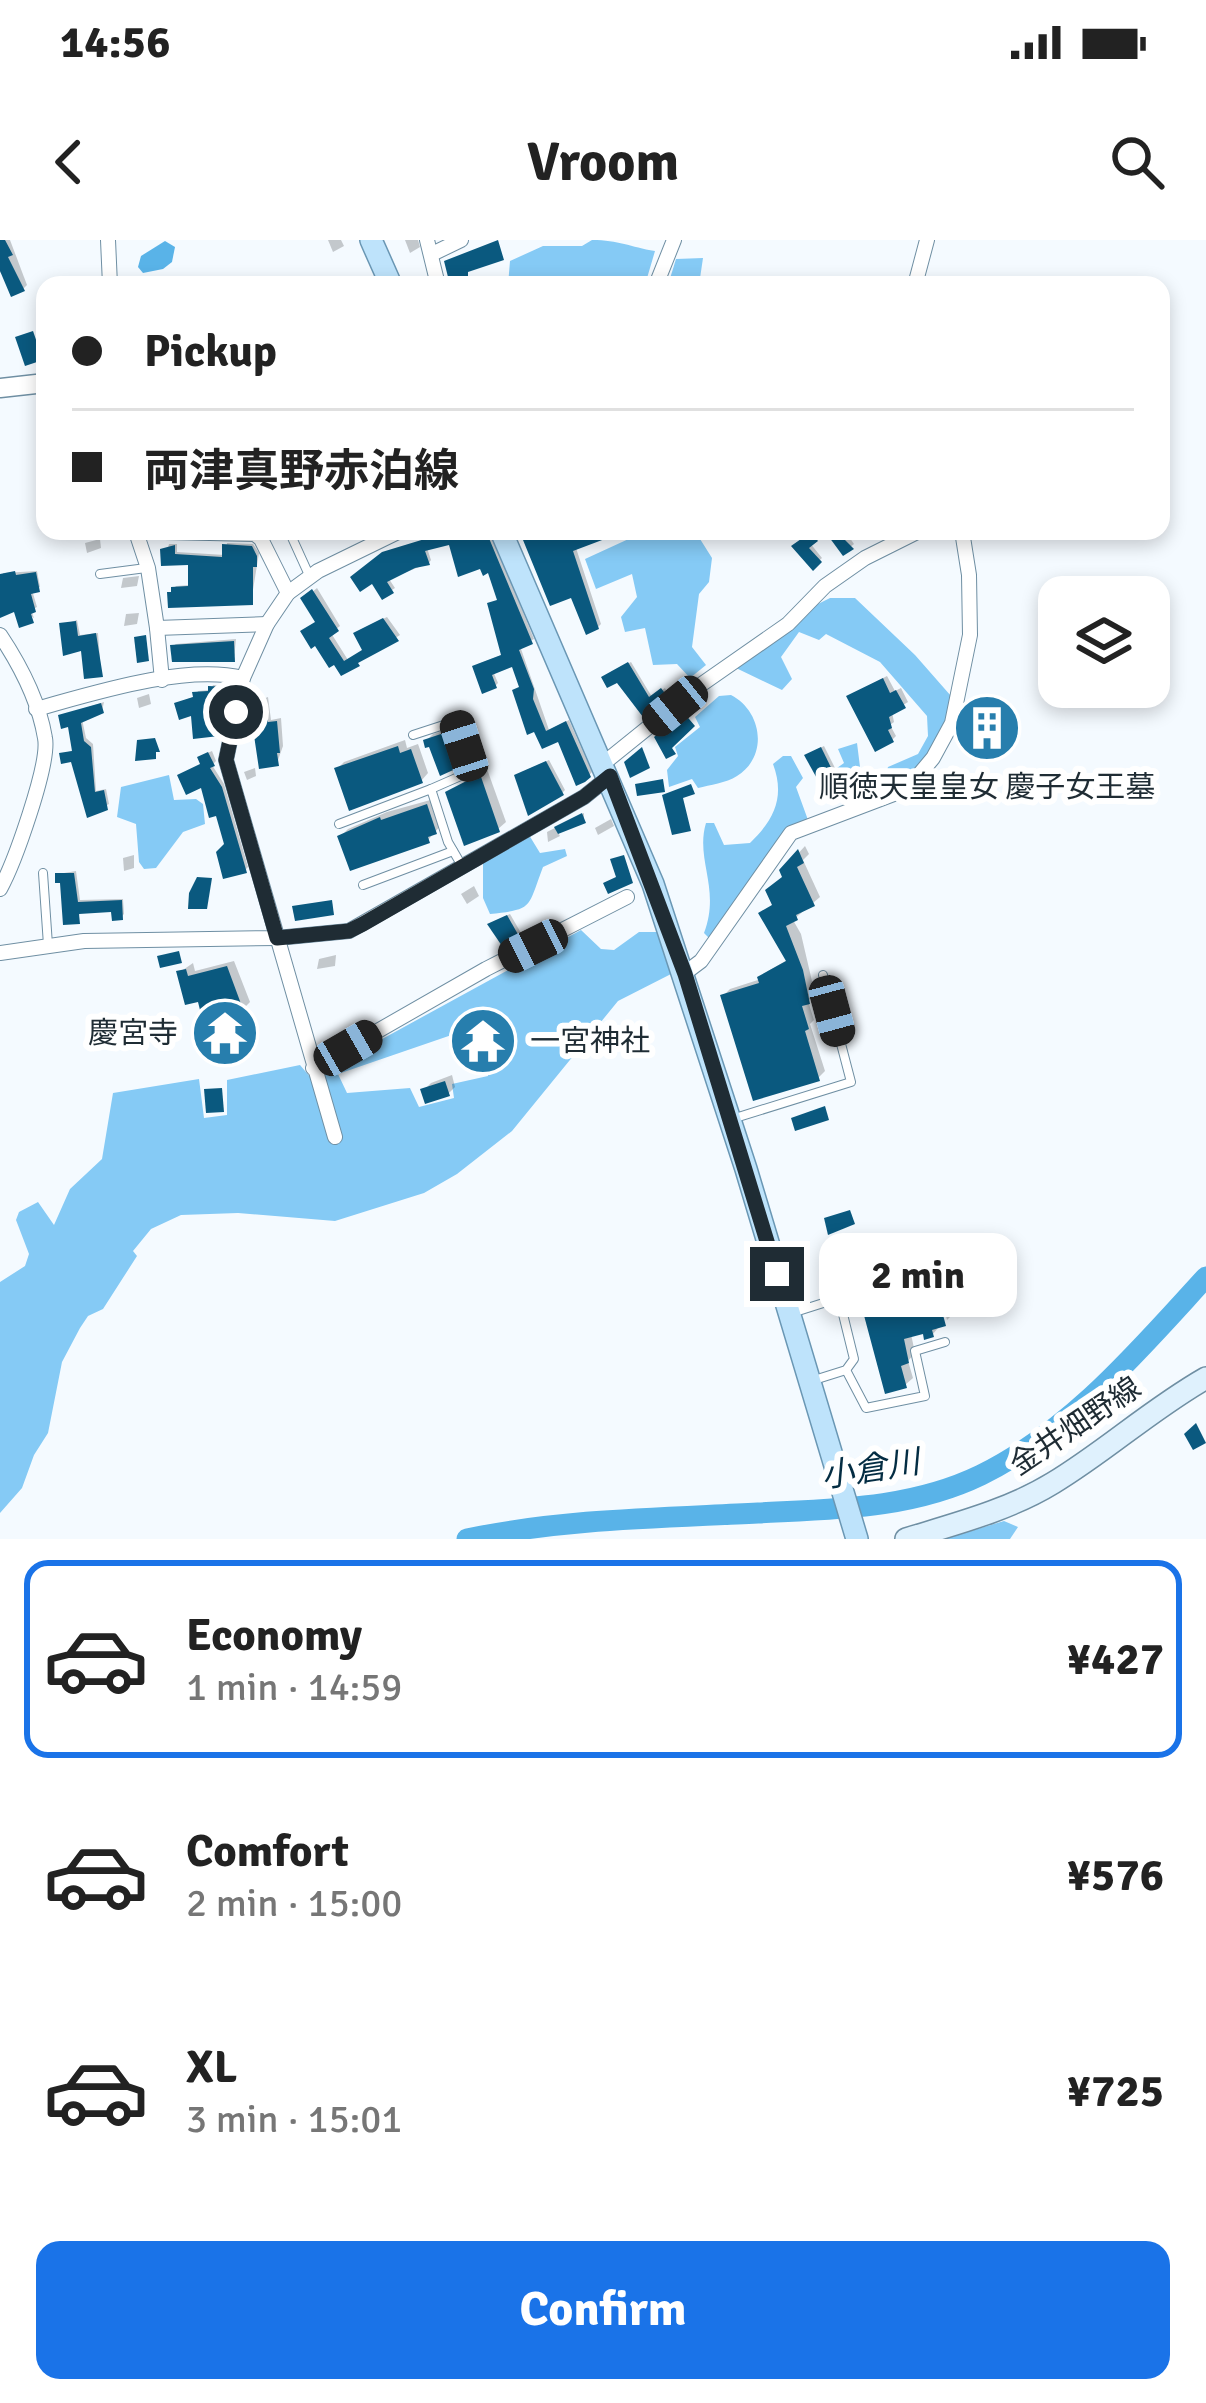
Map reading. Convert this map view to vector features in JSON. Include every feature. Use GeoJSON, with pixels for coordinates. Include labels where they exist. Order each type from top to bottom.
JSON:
{"type":"FeatureCollection","features":[{"type":"Feature","properties":{"kind":"main road"},"geometry":{"type":"LineString","coordinates":[[371,240],[388,276]]}},
{"type":"Feature","properties":{"kind":"main road"},"geometry":{"type":"LineString","coordinates":[[505,540],[607,770],[685,974],[857,1538]]}},
{"type":"Feature","properties":{"kind":"main road","name":"金井畑野線"},"geometry":{"type":"LineString","coordinates":[[906,1539],[1028,1497],[1206,1378]]}},
{"type":"Feature","properties":{"kind":"street"},"geometry":{"type":"LineString","coordinates":[[108,240],[110,276]]}},
{"type":"Feature","properties":{"kind":"street"},"geometry":{"type":"LineString","coordinates":[[429,247],[460,240]]}},
{"type":"Feature","properties":{"kind":"street"},"geometry":{"type":"LineString","coordinates":[[660,276],[674,240]]}},
{"type":"Feature","properties":{"kind":"street"},"geometry":{"type":"LineString","coordinates":[[917,276],[927,240]]}},
{"type":"Feature","properties":{"kind":"street"},"geometry":{"type":"LineString","coordinates":[[0,388],[36,384]]}},
{"type":"Feature","properties":{"kind":"street"},"geometry":{"type":"LineString","coordinates":[[139,540],[148,568],[163,680]]}},
{"type":"Feature","properties":{"kind":"street"},"geometry":{"type":"LineString","coordinates":[[262,540],[288,593]]}},
{"type":"Feature","properties":{"kind":"street"},"geometry":{"type":"LineString","coordinates":[[335,1137],[226,760],[243,678],[267,624],[288,593],[310,576],[381,540]]}},
{"type":"Feature","properties":{"kind":"street"},"geometry":{"type":"LineString","coordinates":[[0,953],[48,945],[277,938],[349,931],[584,797],[607,770],[703,684],[788,624],[825,586],[901,540]]}},
{"type":"Feature","properties":{"kind":"street"},"geometry":{"type":"LineString","coordinates":[[685,974],[701,961],[791,833],[907,789],[933,758],[952,723],[970,635],[963,540]]}},
{"type":"Feature","properties":{"kind":"street"},"geometry":{"type":"LineString","coordinates":[[158,628],[267,624]]}},
{"type":"Feature","properties":{"kind":"street"},"geometry":{"type":"LineString","coordinates":[[0,635],[36,709],[46,747],[19,852],[0,890]]}},
{"type":"Feature","properties":{"kind":"street"},"geometry":{"type":"LineString","coordinates":[[36,709],[195,675],[243,678]]}},
{"type":"Feature","properties":{"kind":"street"},"geometry":{"type":"LineString","coordinates":[[313,1068],[486,969],[627,897]]}},
{"type":"Feature","properties":{"kind":"lane"},"geometry":{"type":"LineString","coordinates":[[293,540],[310,576]]}},
{"type":"Feature","properties":{"kind":"lane"},"geometry":{"type":"LineString","coordinates":[[362,540],[365,548]]}},
{"type":"Feature","properties":{"kind":"lane"},"geometry":{"type":"LineString","coordinates":[[100,574],[148,568]]}},
{"type":"Feature","properties":{"kind":"lane"},"geometry":{"type":"LineString","coordinates":[[339,824],[472,770],[456,721],[413,735]]}},
{"type":"Feature","properties":{"kind":"lane"},"geometry":{"type":"LineString","coordinates":[[431,789],[461,866]]}},
{"type":"Feature","properties":{"kind":"lane"},"geometry":{"type":"LineString","coordinates":[[363,885],[453,851]]}},
{"type":"Feature","properties":{"kind":"lane"},"geometry":{"type":"LineString","coordinates":[[43,873],[48,945]]}},
{"type":"Feature","properties":{"kind":"lane"},"geometry":{"type":"LineString","coordinates":[[730,1119],[851,1082],[823,975]]}},
{"type":"Feature","properties":{"kind":"lane"},"geometry":{"type":"LineString","coordinates":[[790,1314],[838,1298],[854,1359],[846,1370],[810,1382]]}},
{"type":"Feature","properties":{"kind":"lane"},"geometry":{"type":"LineString","coordinates":[[846,1370],[866,1408],[925,1396],[915,1351],[945,1342]]}},
{"type":"Feature","properties":{"kind":"shaded area"},"geometry":{"type":"Polygon","coordinates":[[[592,240],[655,251],[648,276],[509,276],[510,261],[543,246],[582,246],[592,240]]]}},
{"type":"Feature","properties":{"kind":"shaded area"},"geometry":{"type":"Polygon","coordinates":[[[165,241],[175,247],[172,262],[143,273],[138,267],[141,256],[165,241]]]}},
{"type":"Feature","properties":{"kind":"shaded area"},"geometry":{"type":"Polygon","coordinates":[[[703,258],[700,276],[671,276],[676,259],[703,258]]]}},
{"type":"Feature","properties":{"kind":"shaded area"},"geometry":{"type":"Polygon","coordinates":[[[626,540],[701,540],[712,558],[709,582],[699,594],[692,647],[706,665],[690,678],[677,664],[653,665],[645,628],[625,632],[621,617],[637,597],[632,574],[596,589],[585,559],[626,540]]]}},
{"type":"Feature","properties":{"kind":"shaded area"},"geometry":{"type":"Polygon","coordinates":[[[830,598],[855,598],[951,696],[941,734],[920,769],[894,789],[845,805],[837,768],[844,763],[838,749],[857,743],[862,783],[872,785],[884,780],[888,767],[918,754],[928,736],[927,716],[880,662],[826,634],[819,640],[799,632],[781,657],[792,679],[782,690],[736,668],[830,598]]]}},
{"type":"Feature","properties":{"kind":"shaded area"},"geometry":{"type":"Polygon","coordinates":[[[731,695],[755,722],[754,757],[733,778],[718,784],[698,788],[692,779],[669,787],[667,770],[678,756],[675,747],[700,727],[695,717],[719,696],[731,695]]]}},
{"type":"Feature","properties":{"kind":"shaded area"},"geometry":{"type":"Polygon","coordinates":[[[1001,713],[1007,734],[960,748],[954,727],[1001,713]]]}},
{"type":"Feature","properties":{"kind":"shaded area"},"geometry":{"type":"Polygon","coordinates":[[[791,756],[803,778],[796,787],[808,820],[787,830],[709,938],[704,933],[710,902],[703,849],[706,823],[714,823],[724,845],[750,843],[775,806],[778,786],[773,764],[791,756]]]}},
{"type":"Feature","properties":{"kind":"shaded area"},"geometry":{"type":"Polygon","coordinates":[[[169,775],[174,800],[196,799],[203,804],[205,824],[183,832],[156,868],[144,869],[139,862],[136,824],[117,817],[121,787],[169,775]]]}},
{"type":"Feature","properties":{"kind":"shaded area"},"geometry":{"type":"Polygon","coordinates":[[[529,835],[540,853],[565,849],[567,856],[543,867],[522,908],[490,914],[483,898],[483,863],[529,835]]]}},
{"type":"Feature","properties":{"kind":"shaded area"},"geometry":{"type":"Polygon","coordinates":[[[581,930],[601,949],[614,950],[639,932],[659,932],[673,973],[618,1001],[512,1131],[457,1174],[424,1193],[335,1221],[238,1213],[181,1215],[151,1229],[133,1251],[137,1256],[103,1309],[88,1316],[80,1328],[62,1362],[48,1433],[22,1488],[0,1513],[0,1282],[25,1266],[29,1254],[16,1220],[19,1212],[38,1202],[54,1225],[70,1189],[102,1159],[113,1093],[199,1079],[204,1118],[227,1115],[227,1080],[300,1065],[311,1078],[581,930]],[[504,1017],[338,1074],[347,1093],[410,1088],[419,1107],[454,1098],[452,1084],[488,1076],[487,1066],[514,1054],[504,1017]]]}},
{"type":"Feature","properties":{"kind":"shaded area"},"geometry":{"type":"Polygon","coordinates":[[[1004,1521],[1018,1527],[1010,1539],[944,1539],[1004,1521]]]}},
{"type":"Feature","properties":{"kind":"building"},"geometry":{"type":"Polygon","coordinates":[[[0,240],[5,240],[13,255],[8,257],[25,291],[11,297],[0,271],[0,240]]]}},
{"type":"Feature","properties":{"kind":"building"},"geometry":{"type":"Polygon","coordinates":[[[498,240],[504,260],[468,272],[468,276],[448,276],[444,261],[498,240]]]}},
{"type":"Feature","properties":{"kind":"building"},"geometry":{"type":"Polygon","coordinates":[[[33,331],[36,362],[25,366],[15,337],[33,331]]]}},
{"type":"Feature","properties":{"kind":"building"},"geometry":{"type":"Polygon","coordinates":[[[421,540],[490,540],[533,644],[519,650],[546,731],[566,721],[591,777],[576,786],[558,742],[542,749],[534,732],[527,735],[512,690],[519,687],[512,667],[492,675],[497,688],[482,694],[472,666],[501,655],[487,603],[497,600],[488,573],[483,576],[480,569],[458,577],[449,545],[425,551],[430,565],[387,582],[394,593],[382,600],[372,584],[360,592],[350,577],[382,552],[421,540]]]}},
{"type":"Feature","properties":{"kind":"building"},"geometry":{"type":"Polygon","coordinates":[[[523,540],[602,540],[573,551],[599,629],[586,635],[571,598],[550,606],[523,540]]]}},
{"type":"Feature","properties":{"kind":"building"},"geometry":{"type":"Polygon","coordinates":[[[800,540],[817,540],[809,548],[822,562],[813,571],[791,546],[800,540]]]}},
{"type":"Feature","properties":{"kind":"building"},"geometry":{"type":"Polygon","coordinates":[[[831,540],[845,540],[854,549],[843,556],[831,540]]]}},
{"type":"Feature","properties":{"kind":"building"},"geometry":{"type":"Polygon","coordinates":[[[222,544],[252,546],[257,556],[253,605],[168,608],[171,587],[188,586],[188,565],[161,566],[160,549],[175,545],[175,554],[222,557],[222,544]]]}},
{"type":"Feature","properties":{"kind":"building"},"geometry":{"type":"Polygon","coordinates":[[[15,571],[16,575],[36,572],[40,592],[31,594],[34,623],[19,628],[14,612],[0,618],[0,574],[15,571]]]}},
{"type":"Feature","properties":{"kind":"building"},"geometry":{"type":"Polygon","coordinates":[[[312,589],[339,631],[329,638],[344,661],[362,650],[353,633],[383,618],[399,641],[341,676],[334,665],[329,668],[315,646],[311,649],[300,631],[315,622],[300,598],[312,589]]]}},
{"type":"Feature","properties":{"kind":"building"},"geometry":{"type":"Polygon","coordinates":[[[76,621],[78,636],[96,633],[103,677],[84,679],[81,651],[63,656],[59,623],[76,621]]]}},
{"type":"Feature","properties":{"kind":"building"},"geometry":{"type":"Polygon","coordinates":[[[146,635],[149,661],[137,663],[134,637],[146,635]]]}},
{"type":"Feature","properties":{"kind":"building"},"geometry":{"type":"Polygon","coordinates":[[[234,641],[235,662],[172,662],[170,645],[234,641]]]}},
{"type":"Feature","properties":{"kind":"building"},"geometry":{"type":"Polygon","coordinates":[[[628,662],[649,697],[661,688],[667,696],[643,717],[617,683],[607,688],[601,677],[628,662]]]}},
{"type":"Feature","properties":{"kind":"building"},"geometry":{"type":"Polygon","coordinates":[[[883,678],[906,708],[889,717],[894,742],[875,752],[846,696],[883,678]]]}},
{"type":"Feature","properties":{"kind":"building"},"geometry":{"type":"Polygon","coordinates":[[[208,686],[230,687],[227,698],[218,699],[219,736],[193,739],[191,716],[179,720],[174,703],[193,697],[192,692],[208,691],[208,686]]]}},
{"type":"Feature","properties":{"kind":"building"},"geometry":{"type":"Polygon","coordinates":[[[264,699],[268,722],[277,721],[280,753],[279,766],[259,769],[252,722],[245,722],[250,702],[264,699]]]}},
{"type":"Feature","properties":{"kind":"building"},"geometry":{"type":"Polygon","coordinates":[[[101,703],[104,713],[81,723],[84,741],[91,747],[95,792],[104,790],[108,810],[87,818],[71,762],[61,764],[59,753],[72,751],[68,727],[61,729],[58,715],[101,703]]]}},
{"type":"Feature","properties":{"kind":"building"},"geometry":{"type":"Polygon","coordinates":[[[684,713],[695,726],[672,748],[676,754],[666,759],[654,737],[684,713]]]}},
{"type":"Feature","properties":{"kind":"building"},"geometry":{"type":"Polygon","coordinates":[[[447,732],[462,766],[440,776],[423,740],[447,732]]]}},
{"type":"Feature","properties":{"kind":"building"},"geometry":{"type":"Polygon","coordinates":[[[155,738],[160,752],[156,759],[135,761],[137,740],[155,738]]]}},
{"type":"Feature","properties":{"kind":"building"},"geometry":{"type":"Polygon","coordinates":[[[398,746],[400,753],[411,749],[423,783],[349,811],[334,768],[398,746]]]}},
{"type":"Feature","properties":{"kind":"building"},"geometry":{"type":"Polygon","coordinates":[[[642,747],[650,768],[630,778],[624,762],[642,747]]]}},
{"type":"Feature","properties":{"kind":"building"},"geometry":{"type":"Polygon","coordinates":[[[821,747],[840,786],[825,793],[804,755],[821,747]]]}},
{"type":"Feature","properties":{"kind":"building"},"geometry":{"type":"Polygon","coordinates":[[[208,752],[247,873],[223,879],[216,852],[224,844],[216,816],[209,818],[201,788],[186,795],[177,775],[200,764],[197,757],[208,752]]]}},
{"type":"Feature","properties":{"kind":"building"},"geometry":{"type":"Polygon","coordinates":[[[546,761],[564,795],[528,816],[514,775],[546,761]]]}},
{"type":"Feature","properties":{"kind":"building"},"geometry":{"type":"Polygon","coordinates":[[[480,774],[500,832],[464,846],[445,792],[480,774]]]}},
{"type":"Feature","properties":{"kind":"building"},"geometry":{"type":"Polygon","coordinates":[[[663,779],[665,792],[637,796],[635,784],[663,779]]]}},
{"type":"Feature","properties":{"kind":"building"},"geometry":{"type":"Polygon","coordinates":[[[691,784],[695,794],[683,798],[691,831],[672,835],[662,795],[691,784]]]}},
{"type":"Feature","properties":{"kind":"building"},"geometry":{"type":"Polygon","coordinates":[[[427,804],[437,834],[428,837],[430,843],[350,871],[337,836],[427,804]]]}},
{"type":"Feature","properties":{"kind":"building"},"geometry":{"type":"Polygon","coordinates":[[[582,813],[586,823],[558,834],[554,827],[582,813]]]}},
{"type":"Feature","properties":{"kind":"building"},"geometry":{"type":"Polygon","coordinates":[[[798,849],[804,863],[797,867],[815,906],[786,926],[803,970],[810,1004],[802,1006],[809,1029],[805,1031],[820,1081],[753,1101],[720,995],[759,983],[757,977],[786,961],[758,913],[772,905],[765,890],[782,877],[779,870],[798,849]]]}},
{"type":"Feature","properties":{"kind":"building"},"geometry":{"type":"Polygon","coordinates":[[[624,855],[633,883],[608,894],[603,883],[616,877],[610,859],[624,855]]]}},
{"type":"Feature","properties":{"kind":"building"},"geometry":{"type":"Polygon","coordinates":[[[55,873],[74,873],[78,902],[122,900],[123,920],[112,921],[111,912],[79,914],[80,924],[63,925],[55,873]]]}},
{"type":"Feature","properties":{"kind":"building"},"geometry":{"type":"Polygon","coordinates":[[[197,877],[212,878],[207,909],[188,909],[197,877]]]}},
{"type":"Feature","properties":{"kind":"building"},"geometry":{"type":"Polygon","coordinates":[[[332,900],[334,915],[295,921],[292,906],[332,900]]]}},
{"type":"Feature","properties":{"kind":"building"},"geometry":{"type":"Polygon","coordinates":[[[507,915],[520,938],[502,946],[487,924],[507,915]]]}},
{"type":"Feature","properties":{"kind":"building"},"geometry":{"type":"Polygon","coordinates":[[[179,951],[182,963],[160,968],[157,956],[179,951]]]}},
{"type":"Feature","properties":{"kind":"building","name":"慶宮寺"},"geometry":{"type":"Polygon","coordinates":[[[227,966],[244,1012],[239,1014],[248,1053],[213,1062],[198,1002],[185,1005],[176,971],[186,969],[188,976],[227,966]]]}},
{"type":"Feature","properties":{"kind":"building","name":"一宮神社"},"geometry":{"type":"Polygon","coordinates":[[[502,1026],[508,1046],[465,1061],[463,1055],[459,1057],[458,1037],[502,1026]]]}},
{"type":"Feature","properties":{"kind":"building"},"geometry":{"type":"Polygon","coordinates":[[[445,1081],[450,1096],[425,1104],[420,1089],[445,1081]]]}},
{"type":"Feature","properties":{"kind":"building"},"geometry":{"type":"Polygon","coordinates":[[[222,1088],[224,1112],[206,1113],[204,1089],[222,1088]]]}},
{"type":"Feature","properties":{"kind":"building"},"geometry":{"type":"Polygon","coordinates":[[[825,1106],[829,1120],[795,1131],[791,1118],[825,1106]]]}},
{"type":"Feature","properties":{"kind":"building"},"geometry":{"type":"Polygon","coordinates":[[[850,1210],[855,1224],[828,1235],[824,1218],[850,1210]]]}},
{"type":"Feature","properties":{"kind":"building"},"geometry":{"type":"Polygon","coordinates":[[[881,1287],[885,1302],[936,1289],[946,1326],[932,1330],[934,1337],[924,1340],[923,1334],[904,1339],[909,1363],[901,1366],[907,1388],[885,1394],[858,1293],[881,1287]]]}},
{"type":"Feature","properties":{"kind":"building"},"geometry":{"type":"Polygon","coordinates":[[[1196,1423],[1206,1443],[1193,1450],[1184,1434],[1196,1423]]]}},
{"type":"Feature","properties":{"kind":"waterway","name":"小倉川"},"geometry":{"type":"LineString","coordinates":[[467,1539],[576,1523],[872,1505],[954,1486],[1014,1457],[1075,1412],[1206,1277]]}},
{"type":"Feature","properties":{"kind":"place","name":"順徳天皇皇女 慶子女王墓"},"geometry":{"type":"Point","coordinates":[987,728]}},
{"type":"Feature","properties":{"kind":"place","name":"慶宮寺"},"geometry":{"type":"Point","coordinates":[225,1033]}},
{"type":"Feature","properties":{"kind":"place","name":"一宮神社"},"geometry":{"type":"Point","coordinates":[483,1041]}},
{"type":"Feature","properties":{"kind":"route"},"geometry":{"type":"LineString","coordinates":[[236,712],[226,760],[277,938],[349,931],[584,797],[610,776],[685,974],[777,1274]]}}]}
